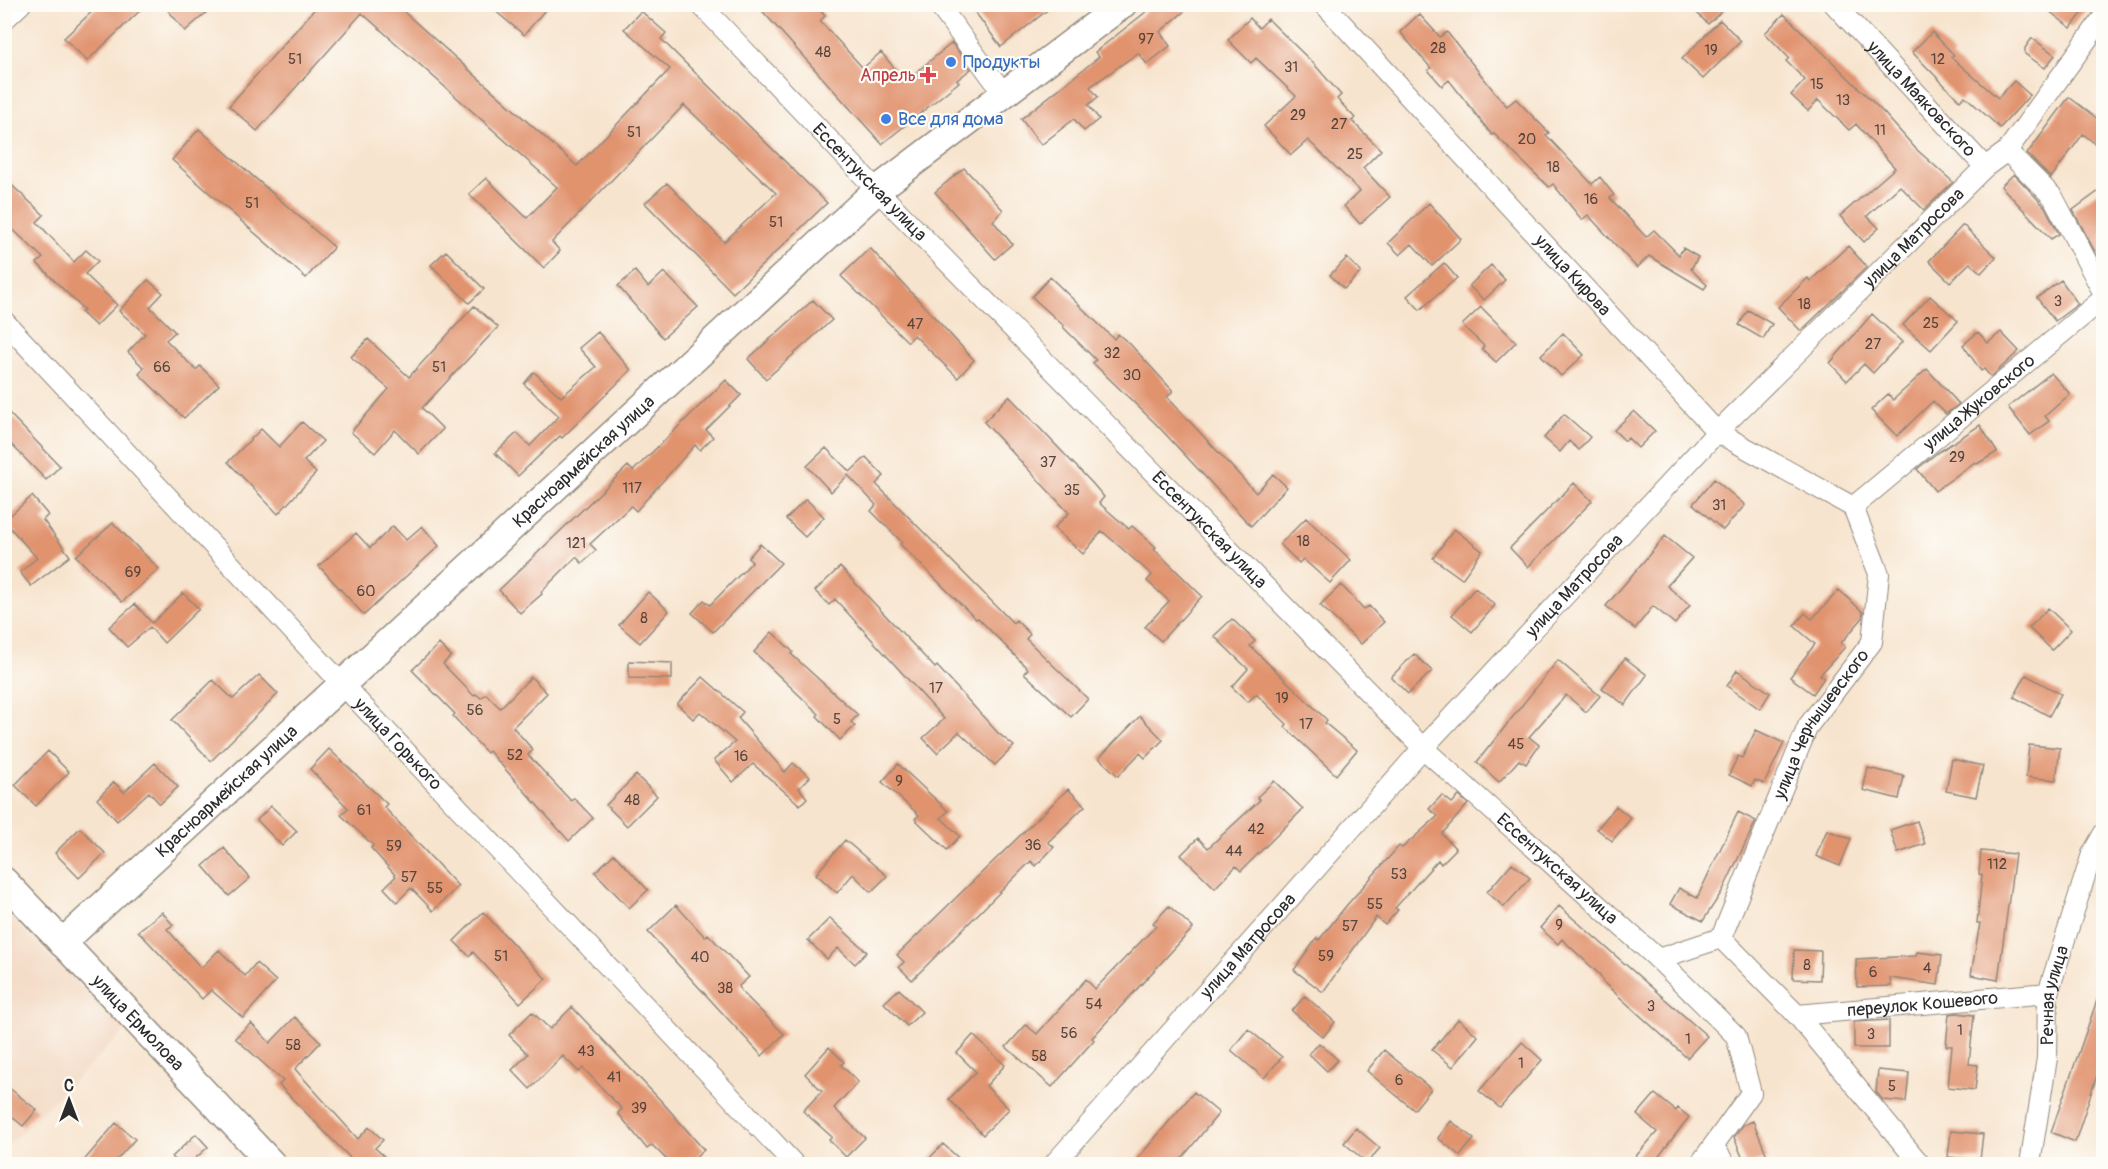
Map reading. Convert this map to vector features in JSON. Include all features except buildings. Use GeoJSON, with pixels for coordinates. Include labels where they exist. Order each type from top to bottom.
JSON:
{"type":"FeatureCollection","features":[{"type":"Feature","properties":{"kind":"street"},"geometry":{"type":"LineString","coordinates":[[4,20],[21,4]]}},
{"type":"Feature","properties":{"kind":"street","name":"Ессентукская улица"},"geometry":{"type":"LineString","coordinates":[[700,4],[877,190],[1423,748],[1658,959],[1736,1035],[1751,1093],[1714,1147]]}},
{"type":"Feature","properties":{"kind":"street"},"geometry":{"type":"LineString","coordinates":[[938,4],[1004,94]]}},
{"type":"Feature","properties":{"kind":"street","name":"Красноармейская улица"},"geometry":{"type":"LineString","coordinates":[[62,943],[877,190],[1124,4]]}},
{"type":"Feature","properties":{"kind":"street","name":"улица Кирова"},"geometry":{"type":"LineString","coordinates":[[1324,4],[1717,432],[1853,507]]}},
{"type":"Feature","properties":{"kind":"street","name":"улица Маяковского"},"geometry":{"type":"LineString","coordinates":[[1834,4],[1985,167]]}},
{"type":"Feature","properties":{"kind":"street","name":"улица Матросова"},"geometry":{"type":"LineString","coordinates":[[1054,1164],[1423,748],[1717,432],[1985,167],[2007,151],[2103,16]]}},
{"type":"Feature","properties":{"kind":"street","name":"улица Маяковского"},"geometry":{"type":"LineString","coordinates":[[2007,151],[2053,197],[2103,296]]}},
{"type":"Feature","properties":{"kind":"street","name":"улица Жуковского"},"geometry":{"type":"LineString","coordinates":[[1853,507],[2103,296]]}},
{"type":"Feature","properties":{"kind":"street","name":"улица Горького"},"geometry":{"type":"LineString","coordinates":[[4,321],[794,1164]]}},
{"type":"Feature","properties":{"kind":"street","name":"улица Чернышевского"},"geometry":{"type":"LineString","coordinates":[[1721,938],[1808,726],[1872,642],[1880,574],[1853,507]]}},
{"type":"Feature","properties":{"kind":"street","name":"Речная улица"},"geometry":{"type":"LineString","coordinates":[[2030,1164],[2047,1058],[2048,993],[2092,854],[2103,833]]}},
{"type":"Feature","properties":{"kind":"street","name":"улица Ермолова"},"geometry":{"type":"LineString","coordinates":[[4,881],[272,1164]]}},
{"type":"Feature","properties":{"kind":"street"},"geometry":{"type":"LineString","coordinates":[[1658,959],[1721,938],[1797,1015],[1920,1164]]}},
{"type":"Feature","properties":{"kind":"street","name":"переулок Кошевого"},"geometry":{"type":"LineString","coordinates":[[1797,1015],[2048,993]]}},
{"type":"Feature","properties":{"kind":"street"},"geometry":{"type":"LineString","coordinates":[[1700,1164],[1714,1147],[1725,1164]]}},
{"type":"Feature","properties":{"kind":"shaded area"},"geometry":{"type":"Polygon","coordinates":[[[5,911],[126,1030],[5,1148],[5,911]]]}},
{"type":"Feature","properties":{"kind":"place","name":"Продукты"},"geometry":{"type":"Point","coordinates":[951,62]}},
{"type":"Feature","properties":{"kind":"place","name":"Апрель"},"geometry":{"type":"Point","coordinates":[928,75]}},
{"type":"Feature","properties":{"kind":"place","name":"Все для дома"},"geometry":{"type":"Point","coordinates":[886,119]}}]}
